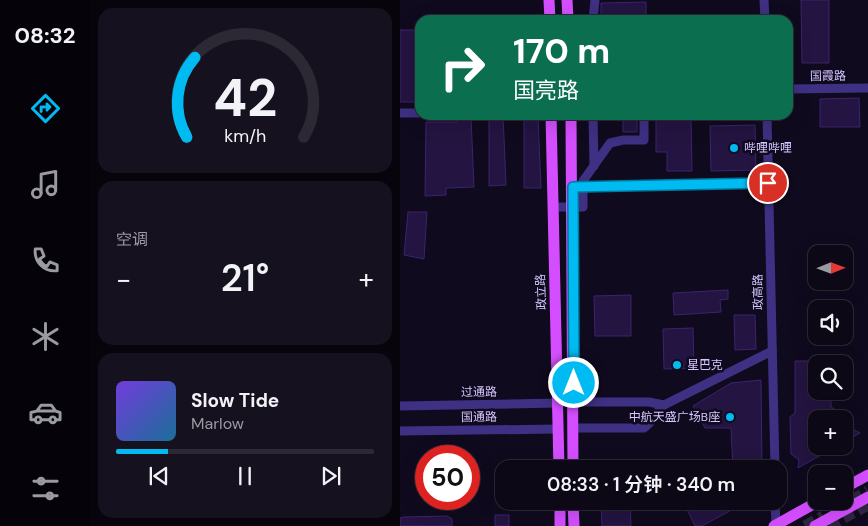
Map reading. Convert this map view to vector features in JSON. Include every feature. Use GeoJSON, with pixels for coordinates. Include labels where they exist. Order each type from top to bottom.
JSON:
{"type":"FeatureCollection","features":[{"type":"Feature","properties":{"kind":"main road"},"geometry":{"type":"LineString","coordinates":[[549,0],[550,15]]}},
{"type":"Feature","properties":{"kind":"main road"},"geometry":{"type":"LineString","coordinates":[[567,0],[568,15]]}},
{"type":"Feature","properties":{"kind":"main road","name":"政立路"},"geometry":{"type":"LineString","coordinates":[[551,120],[559,460]]}},
{"type":"Feature","properties":{"kind":"main road"},"geometry":{"type":"LineString","coordinates":[[572,120],[578,187],[573,207],[573,460]]}},
{"type":"Feature","properties":{"kind":"main road"},"geometry":{"type":"LineString","coordinates":[[853,483],[868,475]]}},
{"type":"Feature","properties":{"kind":"main road"},"geometry":{"type":"LineString","coordinates":[[815,526],[868,497]]}},
{"type":"Feature","properties":{"kind":"main road"},"geometry":{"type":"LineString","coordinates":[[776,526],[808,507]]}},
{"type":"Feature","properties":{"kind":"main road"},"geometry":{"type":"LineString","coordinates":[[560,510],[560,526]]}},
{"type":"Feature","properties":{"kind":"main road"},"geometry":{"type":"LineString","coordinates":[[573,510],[574,526]]}},
{"type":"Feature","properties":{"kind":"street"},"geometry":{"type":"LineString","coordinates":[[594,15],[595,0]]}},
{"type":"Feature","properties":{"kind":"street"},"geometry":{"type":"LineString","coordinates":[[764,0],[765,15]]}},
{"type":"Feature","properties":{"kind":"street","name":"国霞路"},"geometry":{"type":"LineString","coordinates":[[793,89],[868,88]]}},
{"type":"Feature","properties":{"kind":"street"},"geometry":{"type":"LineString","coordinates":[[400,113],[415,113]]}},
{"type":"Feature","properties":{"kind":"street"},"geometry":{"type":"LineString","coordinates":[[593,120],[594,166]]}},
{"type":"Feature","properties":{"kind":"street"},"geometry":{"type":"LineString","coordinates":[[578,187],[610,143],[623,140],[644,140],[644,120]]}},
{"type":"Feature","properties":{"kind":"street","name":"政高路"},"geometry":{"type":"LineString","coordinates":[[767,120],[775,460]]}},
{"type":"Feature","properties":{"kind":"street"},"geometry":{"type":"LineString","coordinates":[[578,187],[768,183]]}},
{"type":"Feature","properties":{"kind":"street"},"geometry":{"type":"LineString","coordinates":[[553,207],[573,207]]}},
{"type":"Feature","properties":{"kind":"street"},"geometry":{"type":"LineString","coordinates":[[574,428],[644,428],[664,404],[772,351]]}},
{"type":"Feature","properties":{"kind":"street"},"geometry":{"type":"LineString","coordinates":[[574,402],[649,402],[664,404]]}},
{"type":"Feature","properties":{"kind":"street","name":"过通路"},"geometry":{"type":"LineString","coordinates":[[400,406],[558,403]]}},
{"type":"Feature","properties":{"kind":"street","name":"国通路"},"geometry":{"type":"LineString","coordinates":[[400,431],[558,428]]}},
{"type":"Feature","properties":{"kind":"street"},"geometry":{"type":"LineString","coordinates":[[775,510],[776,526]]}},
{"type":"Feature","properties":{"kind":"building"},"geometry":{"type":"Polygon","coordinates":[[[801,0],[829,0],[829,63],[802,63],[801,0]]]}},
{"type":"Feature","properties":{"kind":"building"},"geometry":{"type":"Polygon","coordinates":[[[646,2],[646,15],[601,15],[601,3],[646,2]]]}},
{"type":"Feature","properties":{"kind":"building"},"geometry":{"type":"Polygon","coordinates":[[[400,30],[415,30],[415,102],[400,102],[400,30]]]}},
{"type":"Feature","properties":{"kind":"building"},"geometry":{"type":"Polygon","coordinates":[[[859,98],[860,127],[820,127],[820,99],[859,98]]]}},
{"type":"Feature","properties":{"kind":"building"},"geometry":{"type":"Polygon","coordinates":[[[457,120],[471,120],[474,187],[446,188],[446,195],[425,196],[426,122],[457,122],[457,120]]]}},
{"type":"Feature","properties":{"kind":"building"},"geometry":{"type":"Polygon","coordinates":[[[489,120],[503,120],[506,185],[489,186],[489,120]]]}},
{"type":"Feature","properties":{"kind":"building"},"geometry":{"type":"Polygon","coordinates":[[[524,120],[538,120],[541,188],[524,188],[524,120]]]}},
{"type":"Feature","properties":{"kind":"building"},"geometry":{"type":"Polygon","coordinates":[[[623,120],[637,120],[637,132],[623,132],[623,120]]]}},
{"type":"Feature","properties":{"kind":"building"},"geometry":{"type":"Polygon","coordinates":[[[656,120],[691,120],[692,171],[667,171],[667,152],[656,152],[656,120]]]}},
{"type":"Feature","properties":{"kind":"building"},"geometry":{"type":"Polygon","coordinates":[[[755,125],[756,170],[711,171],[710,126],[755,125]]]}},
{"type":"Feature","properties":{"kind":"building"},"geometry":{"type":"Polygon","coordinates":[[[408,212],[427,212],[424,259],[404,255],[408,212]]]}},
{"type":"Feature","properties":{"kind":"building"},"geometry":{"type":"Polygon","coordinates":[[[728,290],[728,299],[720,300],[721,312],[674,315],[673,293],[728,290]]]}},
{"type":"Feature","properties":{"kind":"building"},"geometry":{"type":"Polygon","coordinates":[[[631,295],[631,336],[595,336],[594,296],[631,295]]]}},
{"type":"Feature","properties":{"kind":"building"},"geometry":{"type":"Polygon","coordinates":[[[734,315],[755,315],[756,349],[735,350],[734,315]]]}},
{"type":"Feature","properties":{"kind":"building"},"geometry":{"type":"Polygon","coordinates":[[[693,328],[694,368],[664,369],[663,329],[693,328]]]}},
{"type":"Feature","properties":{"kind":"building"},"geometry":{"type":"Polygon","coordinates":[[[795,361],[808,361],[808,400],[831,400],[831,407],[836,410],[808,410],[808,455],[821,455],[798,468],[799,460],[791,454],[790,417],[795,413],[795,361]]]}},
{"type":"Feature","properties":{"kind":"building","name":"中航天盛广场B座"},"geometry":{"type":"Polygon","coordinates":[[[761,380],[762,460],[733,460],[731,428],[705,428],[693,406],[731,383],[761,380]]]}},
{"type":"Feature","properties":{"kind":"building"},"geometry":{"type":"Polygon","coordinates":[[[853,430],[860,433],[853,437],[853,430]]]}},
{"type":"Feature","properties":{"kind":"building"},"geometry":{"type":"Polygon","coordinates":[[[601,510],[630,510],[631,526],[602,526],[601,510]]]}},
{"type":"Feature","properties":{"kind":"building"},"geometry":{"type":"Polygon","coordinates":[[[687,510],[731,510],[702,526],[695,526],[687,510]]]}},
{"type":"Feature","properties":{"kind":"building"},"geometry":{"type":"Polygon","coordinates":[[[495,515],[509,515],[509,526],[495,526],[495,515]]]}},
{"type":"Feature","properties":{"kind":"building"},"geometry":{"type":"Polygon","coordinates":[[[447,516],[452,519],[452,526],[400,526],[400,518],[404,517],[447,516]]]}},
{"type":"Feature","properties":{"kind":"tunnel"},"geometry":{"type":"LineString","coordinates":[[853,499],[868,491]]}},
{"type":"Feature","properties":{"kind":"tunnel"},"geometry":{"type":"LineString","coordinates":[[829,526],[868,505]]}},
{"type":"Feature","properties":{"kind":"tunnel"},"geometry":{"type":"LineString","coordinates":[[805,526],[823,516]]}},
{"type":"Feature","properties":{"kind":"place","name":"哔哩哔哩"},"geometry":{"type":"Point","coordinates":[734,148]}},
{"type":"Feature","properties":{"kind":"place","name":"星巴克"},"geometry":{"type":"Point","coordinates":[677,365]}},
{"type":"Feature","properties":{"kind":"place","name":"中航天盛广场B座"},"geometry":{"type":"Point","coordinates":[730,417]}},
{"type":"Feature","properties":{"kind":"route"},"geometry":{"type":"LineString","coordinates":[[574,383],[573,187],[768,183]]}}]}
